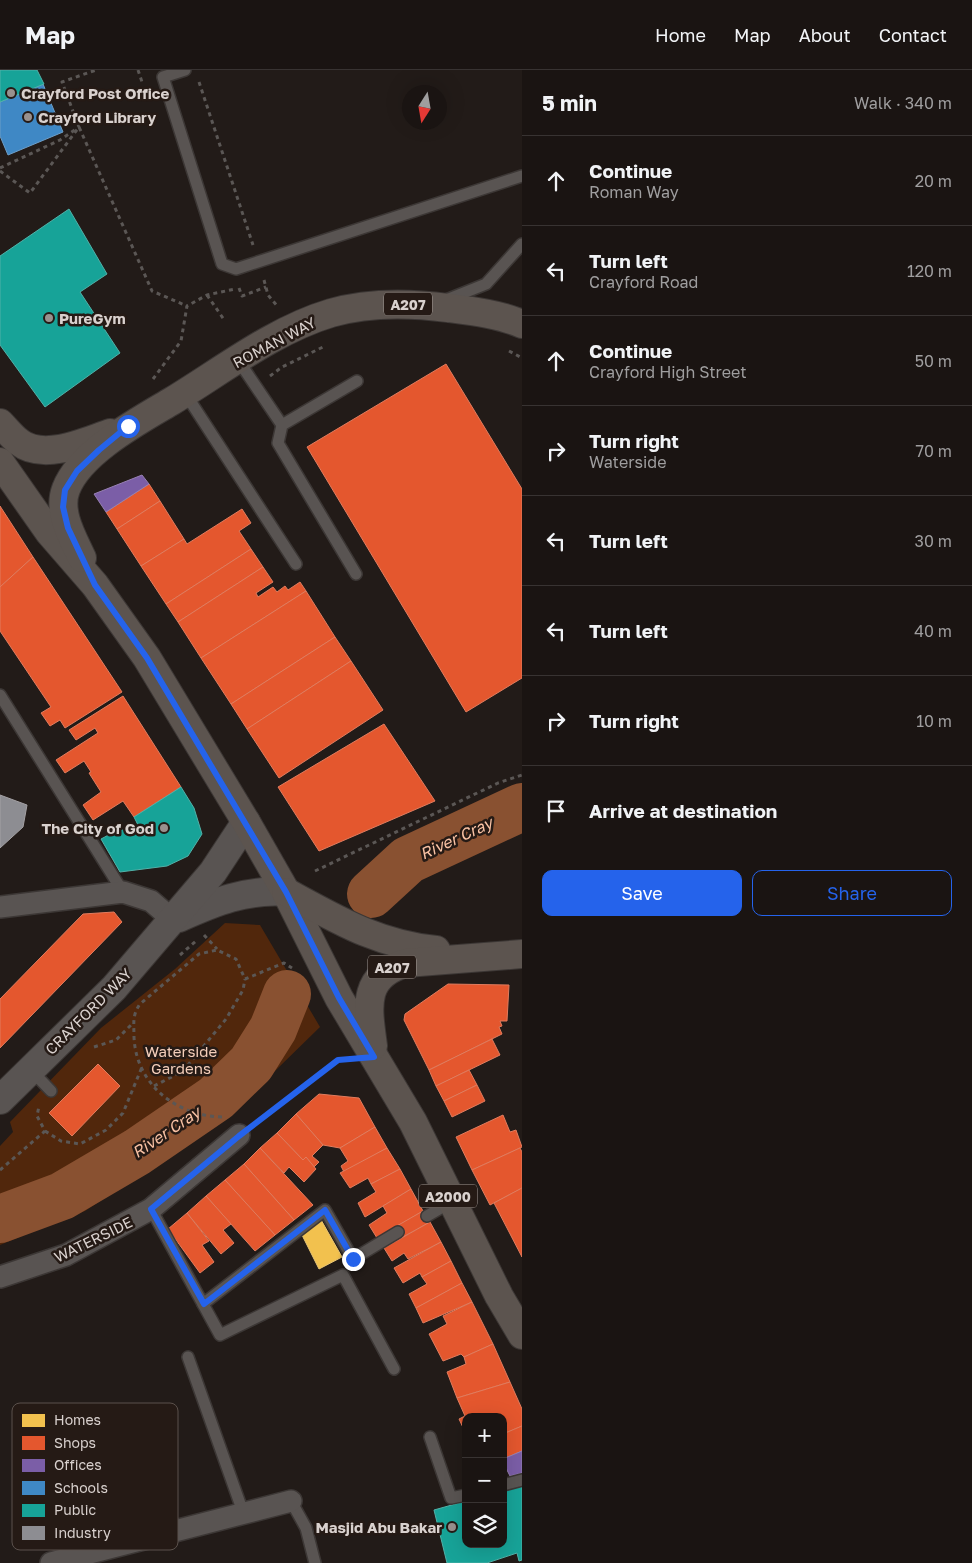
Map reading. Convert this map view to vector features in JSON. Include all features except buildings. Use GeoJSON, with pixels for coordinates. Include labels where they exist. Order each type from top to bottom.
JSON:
{"type":"FeatureCollection","features":[{"type":"Feature","properties":{"kind":"main road","name":"ROMAN WAY"},"geometry":{"type":"LineString","coordinates":[[0,423],[20,443],[36,449],[68,448],[128,426],[295,328],[332,313],[388,303],[477,312],[522,324]]}},
{"type":"Feature","properties":{"kind":"main road","name":"ROMAN WAY"},"geometry":{"type":"LineString","coordinates":[[95,585],[68,528],[63,507],[65,490],[77,471],[128,426]]}},
{"type":"Feature","properties":{"kind":"main road","name":"A207"},"geometry":{"type":"LineString","coordinates":[[0,462],[49,532],[95,585],[147,658],[286,892],[346,925],[407,947],[490,955]]}},
{"type":"Feature","properties":{"kind":"main road","name":"CRAYFORD WAY"},"geometry":{"type":"LineString","coordinates":[[0,1100],[29,1069],[114,988],[214,872],[246,822]]}},
{"type":"Feature","properties":{"kind":"main road","name":"CRAYFORD WAY"},"geometry":{"type":"LineString","coordinates":[[173,920],[218,900],[240,894],[265,890],[286,892]]}},
{"type":"Feature","properties":{"kind":"main road"},"geometry":{"type":"LineString","coordinates":[[286,892],[339,998],[374,1057]]}},
{"type":"Feature","properties":{"kind":"main road","name":"A207"},"geometry":{"type":"LineString","coordinates":[[374,1057],[368,1010],[373,988],[381,974],[392,967],[406,963],[522,954]]}},
{"type":"Feature","properties":{"kind":"main road","name":"A2000"},"geometry":{"type":"LineString","coordinates":[[374,1057],[414,1122],[451,1202],[499,1296],[522,1335]]}},
{"type":"Feature","properties":{"kind":"street"},"geometry":{"type":"LineString","coordinates":[[0,907],[123,892],[150,901],[173,920]]}},
{"type":"Feature","properties":{"kind":"street","name":"WATERSIDE"},"geometry":{"type":"LineString","coordinates":[[0,1277],[66,1255],[151,1209],[239,1136]]}},
{"type":"Feature","properties":{"kind":"street"},"geometry":{"type":"LineString","coordinates":[[178,1529],[291,1501]]}},
{"type":"Feature","properties":{"kind":"street"},"geometry":{"type":"LineString","coordinates":[[51,1563],[100,1550]]}},
{"type":"Feature","properties":{"kind":"lane"},"geometry":{"type":"LineString","coordinates":[[185,70],[163,77],[222,264],[236,269],[522,176]]}},
{"type":"Feature","properties":{"kind":"lane"},"geometry":{"type":"LineString","coordinates":[[432,306],[486,284],[521,245]]}},
{"type":"Feature","properties":{"kind":"lane"},"geometry":{"type":"LineString","coordinates":[[238,360],[282,425],[278,443],[356,574]]}},
{"type":"Feature","properties":{"kind":"lane"},"geometry":{"type":"LineString","coordinates":[[282,425],[357,381]]}},
{"type":"Feature","properties":{"kind":"lane"},"geometry":{"type":"LineString","coordinates":[[185,393],[296,564]]}},
{"type":"Feature","properties":{"kind":"lane"},"geometry":{"type":"LineString","coordinates":[[0,695],[123,892]]}},
{"type":"Feature","properties":{"kind":"lane"},"geometry":{"type":"LineString","coordinates":[[29,1069],[51,1091]]}},
{"type":"Feature","properties":{"kind":"lane"},"geometry":{"type":"LineString","coordinates":[[426,1216],[451,1202]]}},
{"type":"Feature","properties":{"kind":"lane"},"geometry":{"type":"LineString","coordinates":[[151,1209],[220,1334],[343,1275],[394,1369]]}},
{"type":"Feature","properties":{"kind":"lane"},"geometry":{"type":"LineString","coordinates":[[204,1304],[325,1210],[353,1259],[398,1232]]}},
{"type":"Feature","properties":{"kind":"lane"},"geometry":{"type":"LineString","coordinates":[[188,1357],[243,1512]]}},
{"type":"Feature","properties":{"kind":"lane"},"geometry":{"type":"LineString","coordinates":[[430,1437],[451,1498],[462,1495]]}},
{"type":"Feature","properties":{"kind":"lane"},"geometry":{"type":"LineString","coordinates":[[507,1483],[522,1480]]}},
{"type":"Feature","properties":{"kind":"lane"},"geometry":{"type":"LineString","coordinates":[[291,1501],[306,1528],[315,1563]]}},
{"type":"Feature","properties":{"kind":"path"},"geometry":{"type":"LineString","coordinates":[[96,70],[62,82],[79,128],[152,291],[187,306]]}},
{"type":"Feature","properties":{"kind":"path"},"geometry":{"type":"LineString","coordinates":[[138,70],[143,85]]}},
{"type":"Feature","properties":{"kind":"path"},"geometry":{"type":"LineString","coordinates":[[198,79],[266,287],[242,296],[238,288]]}},
{"type":"Feature","properties":{"kind":"path"},"geometry":{"type":"LineString","coordinates":[[79,128],[30,193],[0,169],[60,140],[79,128]]}},
{"type":"Feature","properties":{"kind":"path"},"geometry":{"type":"LineString","coordinates":[[255,282],[264,280]]}},
{"type":"Feature","properties":{"kind":"path"},"geometry":{"type":"LineString","coordinates":[[187,306],[207,295],[247,285]]}},
{"type":"Feature","properties":{"kind":"path"},"geometry":{"type":"LineString","coordinates":[[207,295],[224,321]]}},
{"type":"Feature","properties":{"kind":"path"},"geometry":{"type":"LineString","coordinates":[[153,379],[181,341],[187,306]]}},
{"type":"Feature","properties":{"kind":"path"},"geometry":{"type":"LineString","coordinates":[[255,384],[282,367],[330,344]]}},
{"type":"Feature","properties":{"kind":"path"},"geometry":{"type":"LineString","coordinates":[[507,350],[522,358]]}},
{"type":"Feature","properties":{"kind":"path"},"geometry":{"type":"LineString","coordinates":[[315,871],[498,783],[522,775]]}},
{"type":"Feature","properties":{"kind":"path"},"geometry":{"type":"LineString","coordinates":[[154,1086],[182,1071],[226,1019],[243,990],[245,979],[236,959],[217,950],[204,935]]}},
{"type":"Feature","properties":{"kind":"path"},"geometry":{"type":"LineString","coordinates":[[217,950],[199,954],[136,1009],[133,1014],[135,1047],[142,1067],[154,1086],[164,1097],[183,1110],[207,1116],[228,1117]]}},
{"type":"Feature","properties":{"kind":"path"},"geometry":{"type":"LineString","coordinates":[[245,979],[284,963],[296,970]]}},
{"type":"Feature","properties":{"kind":"path"},"geometry":{"type":"LineString","coordinates":[[239,1136],[338,1060],[374,1057]]}},
{"type":"Feature","properties":{"kind":"path"},"geometry":{"type":"LineString","coordinates":[[45,1130],[61,1141],[80,1144],[106,1130],[123,1114],[142,1067]]}},
{"type":"Feature","properties":{"kind":"green space","name":"Waterside Gardens"},"geometry":{"type":"Polygon","coordinates":[[[225,923],[260,925],[320,1027],[228,1117],[85,1211],[62,1220],[60,1217],[45,1222],[46,1226],[0,1245],[0,1146],[13,1132],[10,1122],[101,1028],[175,969],[225,923]]]}},
{"type":"Feature","properties":{"kind":"waterway","name":"River Cray"},"geometry":{"type":"LineString","coordinates":[[371,894],[408,860],[522,807]]}},
{"type":"Feature","properties":{"kind":"waterway","name":"River Cray"},"geometry":{"type":"LineString","coordinates":[[0,1219],[62,1196],[137,1152],[216,1098],[251,1064],[273,1029],[287,994]]}},
{"type":"Feature","properties":{"kind":"place","name":"Crayford Post Office"},"geometry":{"type":"Point","coordinates":[11,93]}},
{"type":"Feature","properties":{"kind":"place","name":"Crayford Library"},"geometry":{"type":"Point","coordinates":[28,117]}},
{"type":"Feature","properties":{"kind":"place","name":"PureGym"},"geometry":{"type":"Point","coordinates":[49,318]}},
{"type":"Feature","properties":{"kind":"place","name":"The City of God"},"geometry":{"type":"Point","coordinates":[164,828]}},
{"type":"Feature","properties":{"kind":"place","name":"Masjid Abu Bakar"},"geometry":{"type":"Point","coordinates":[452,1527]}},
{"type":"Feature","properties":{"kind":"route"},"geometry":{"type":"LineString","coordinates":[[128,426],[77,471],[65,490],[63,507],[68,528],[95,585],[147,658],[246,822],[286,892],[339,998],[374,1057],[338,1060],[239,1136],[151,1209],[204,1304],[325,1210],[353,1259]]}}]}
